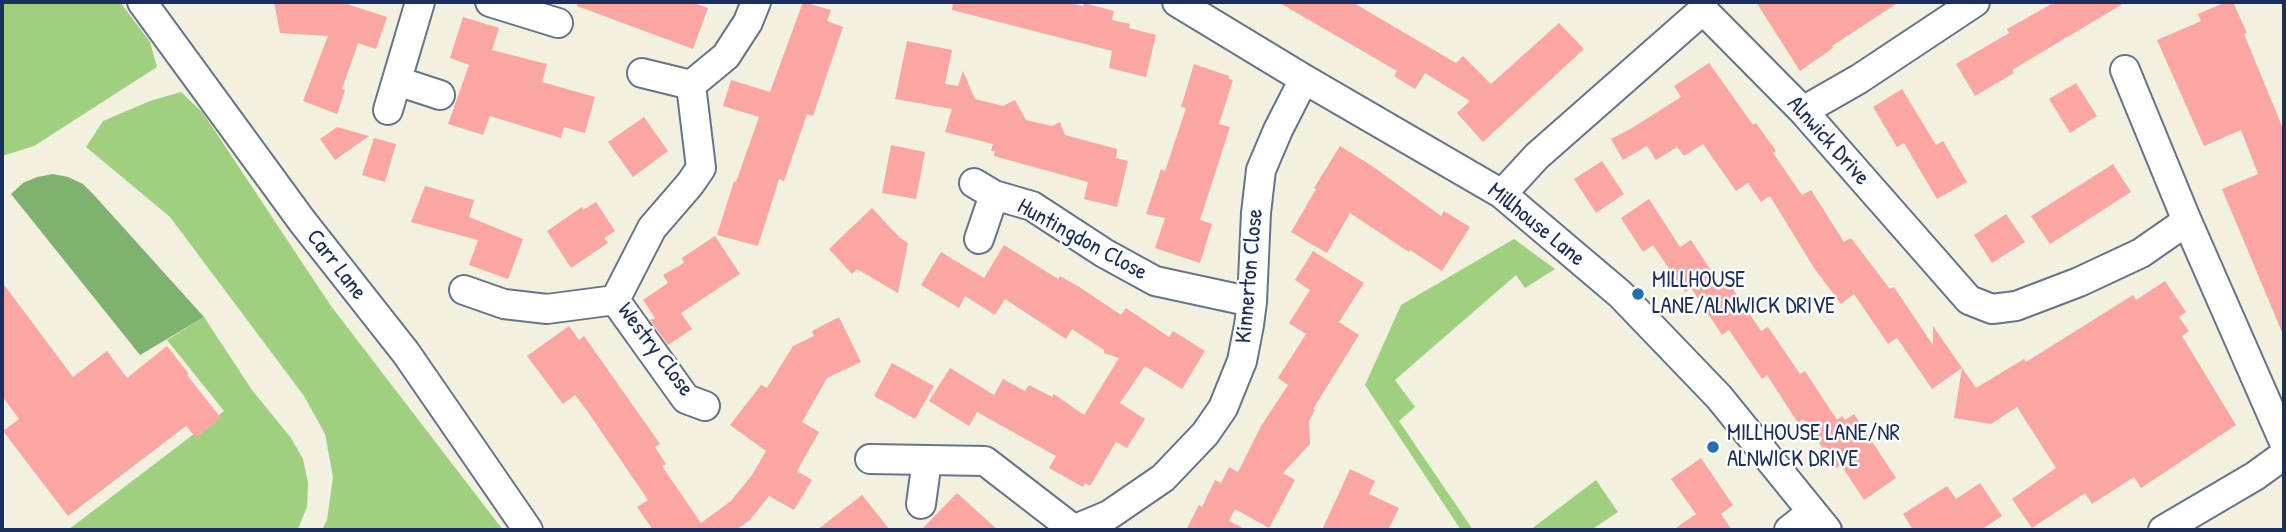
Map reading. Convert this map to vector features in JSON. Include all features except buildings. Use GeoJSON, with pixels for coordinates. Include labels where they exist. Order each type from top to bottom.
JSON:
{"type":"FeatureCollection","features":[{"type":"Feature","properties":{"kind":"street","name":"Carr Lane"},"geometry":{"type":"LineString","coordinates":[[142,2],[302,220],[406,354],[528,530]]}},
{"type":"Feature","properties":{"kind":"street"},"geometry":{"type":"LineString","coordinates":[[388,110],[420,2]]}},
{"type":"Feature","properties":{"kind":"street"},"geometry":{"type":"LineString","coordinates":[[489,2],[558,23]]}},
{"type":"Feature","properties":{"kind":"street"},"geometry":{"type":"LineString","coordinates":[[642,73],[691,85],[726,56],[748,22],[756,2]]}},
{"type":"Feature","properties":{"kind":"street","name":"Millhouse Lane"},"geometry":{"type":"LineString","coordinates":[[1177,2],[1502,194],[1629,304],[1719,397],[1820,521]]}},
{"type":"Feature","properties":{"kind":"street"},"geometry":{"type":"LineString","coordinates":[[1803,111],[1859,79],[1975,2]]}},
{"type":"Feature","properties":{"kind":"street","name":"Alnwick Drive"},"geometry":{"type":"LineString","coordinates":[[1502,194],[1536,156],[1700,6],[1803,111],[1969,300],[1992,309],[2016,306],[2079,282],[2141,253],[2187,222]]}},
{"type":"Feature","properties":{"kind":"street"},"geometry":{"type":"LineString","coordinates":[[2125,70],[2187,222],[2284,442]]}},
{"type":"Feature","properties":{"kind":"street","name":"Kinnerton Close"},"geometry":{"type":"LineString","coordinates":[[1073,530],[1109,515],[1163,478],[1205,434],[1223,408],[1242,360],[1252,302],[1261,170],[1304,79]]}},
{"type":"Feature","properties":{"kind":"street"},"geometry":{"type":"LineString","coordinates":[[397,81],[440,95]]}},
{"type":"Feature","properties":{"kind":"street","name":"Westry Close"},"geometry":{"type":"LineString","coordinates":[[691,85],[701,169],[652,228],[615,300],[686,399],[705,406]]}},
{"type":"Feature","properties":{"kind":"street","name":"Huntingdon Close"},"geometry":{"type":"LineString","coordinates":[[979,239],[984,189],[1031,206],[1104,253],[1155,281],[1252,302]]}},
{"type":"Feature","properties":{"kind":"street"},"geometry":{"type":"LineString","coordinates":[[464,290],[504,304],[547,309],[615,300]]}},
{"type":"Feature","properties":{"kind":"street"},"geometry":{"type":"LineString","coordinates":[[2169,529],[2284,455]]}},
{"type":"Feature","properties":{"kind":"street"},"geometry":{"type":"LineString","coordinates":[[870,458],[985,461],[1073,530]]}},
{"type":"Feature","properties":{"kind":"street"},"geometry":{"type":"LineString","coordinates":[[921,504],[928,460]]}},
{"type":"Feature","properties":{"kind":"street"},"geometry":{"type":"LineString","coordinates":[[1789,530],[1820,521]]}},
{"type":"Feature","properties":{"kind":"green space"},"geometry":{"type":"Polygon","coordinates":[[[2,2],[120,2],[150,42],[157,67],[34,146],[2,156],[2,2]]]}},
{"type":"Feature","properties":{"kind":"green space"},"geometry":{"type":"Polygon","coordinates":[[[181,92],[203,113],[331,306],[503,530],[322,530],[327,520],[333,477],[325,434],[304,396],[170,217],[86,147],[103,121],[150,101],[181,92]]]}},
{"type":"Feature","properties":{"kind":"green space"},"geometry":{"type":"Polygon","coordinates":[[[53,174],[83,184],[204,317],[140,355],[11,194],[23,183],[53,174]]]}},
{"type":"Feature","properties":{"kind":"green space"},"geometry":{"type":"Polygon","coordinates":[[[1514,239],[1555,269],[1525,288],[1516,275],[1395,380],[1415,407],[1399,421],[1473,530],[1461,530],[1365,385],[1401,305],[1514,239]]]}},
{"type":"Feature","properties":{"kind":"green space"},"geometry":{"type":"Polygon","coordinates":[[[204,317],[252,390],[291,438],[303,459],[308,483],[307,507],[298,529],[68,530],[224,411],[167,340],[204,317]]]}},
{"type":"Feature","properties":{"kind":"green space"},"geometry":{"type":"Polygon","coordinates":[[[1596,480],[1618,512],[1591,530],[1530,530],[1596,480]]]}},
{"type":"Feature","properties":{"kind":"place","name":"MILLHOUSE LANE/ALNWICK DRIVE"},"geometry":{"type":"Point","coordinates":[1638,294]}},
{"type":"Feature","properties":{"kind":"place","name":"MILLHOUSE LANE/NR ALNWICK DRIVE"},"geometry":{"type":"Point","coordinates":[1713,447]}}]}
